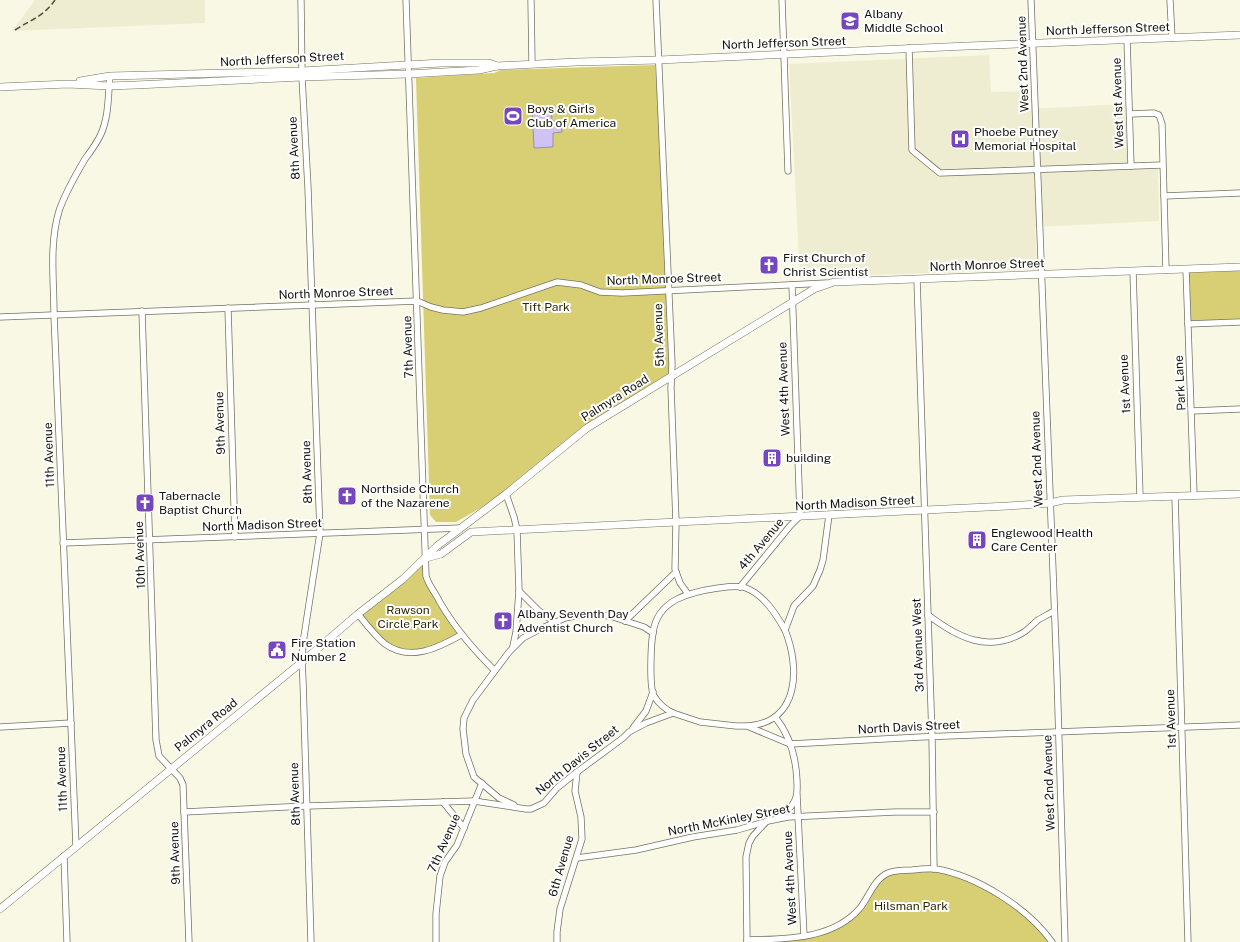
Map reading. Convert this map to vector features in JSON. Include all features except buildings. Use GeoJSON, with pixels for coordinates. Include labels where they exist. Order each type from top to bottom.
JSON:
{"type":"FeatureCollection","features":[{"type":"Feature","properties":{"kind":"main road","name":"North Jefferson Street"},"geometry":{"type":"LineString","coordinates":[[68,84],[110,76],[408,74],[479,70],[497,66],[532,64],[660,60],[909,48],[1240,35]]}},
{"type":"Feature","properties":{"kind":"main road","name":"North Jefferson Street"},"geometry":{"type":"LineString","coordinates":[[0,87],[68,84],[109,86],[302,74],[409,65],[478,62],[489,63],[497,66]]}},
{"type":"Feature","properties":{"kind":"main road","name":"North Monroe Street"},"geometry":{"type":"LineString","coordinates":[[834,282],[1240,267]]}},
{"type":"Feature","properties":{"kind":"main road","name":"Palmyra Road"},"geometry":{"type":"LineString","coordinates":[[0,909],[402,579],[437,546],[506,494],[587,428],[814,289],[834,282]]}},
{"type":"Feature","properties":{"kind":"main road","name":"North Madison Street"},"geometry":{"type":"LineString","coordinates":[[471,532],[925,510],[1050,503],[1063,500],[1240,494]]}},
{"type":"Feature","properties":{"kind":"main road","name":"Palmyra Road"},"geometry":{"type":"LineString","coordinates":[[426,558],[441,554],[471,532]]}},
{"type":"Feature","properties":{"kind":"street","name":"8th Avenue"},"geometry":{"type":"LineString","coordinates":[[301,0],[302,74],[320,534],[303,643],[302,662],[312,942]]}},
{"type":"Feature","properties":{"kind":"street","name":"7th Avenue"},"geometry":{"type":"LineString","coordinates":[[406,0],[427,578],[444,610],[461,635],[494,670]]}},
{"type":"Feature","properties":{"kind":"street"},"geometry":{"type":"LineString","coordinates":[[531,0],[532,64]]}},
{"type":"Feature","properties":{"kind":"street","name":"5th Avenue"},"geometry":{"type":"LineString","coordinates":[[656,0],[660,60],[676,522],[674,558],[676,572],[680,583],[688,594]]}},
{"type":"Feature","properties":{"kind":"street"},"geometry":{"type":"LineString","coordinates":[[782,0],[788,171]]}},
{"type":"Feature","properties":{"kind":"street","name":"West 2nd Avenue"},"geometry":{"type":"LineString","coordinates":[[1031,0],[1065,942]]}},
{"type":"Feature","properties":{"kind":"street"},"geometry":{"type":"LineString","coordinates":[[1170,0],[1172,38]]}},
{"type":"Feature","properties":{"kind":"street","name":"West 1st Avenue"},"geometry":{"type":"LineString","coordinates":[[1127,40],[1132,166]]}},
{"type":"Feature","properties":{"kind":"street"},"geometry":{"type":"LineString","coordinates":[[909,48],[912,150],[940,174],[1162,165]]}},
{"type":"Feature","properties":{"kind":"street","name":"11th Avenue"},"geometry":{"type":"LineString","coordinates":[[76,846],[54,315],[53,239],[59,210],[71,183],[101,135],[106,117],[110,76]]}},
{"type":"Feature","properties":{"kind":"street"},"geometry":{"type":"LineString","coordinates":[[1130,114],[1154,113],[1159,115],[1162,124],[1166,270]]}},
{"type":"Feature","properties":{"kind":"street"},"geometry":{"type":"LineString","coordinates":[[1164,196],[1240,192]]}},
{"type":"Feature","properties":{"kind":"street","name":"Park Lane"},"geometry":{"type":"LineString","coordinates":[[1186,269],[1194,495]]}},
{"type":"Feature","properties":{"kind":"street","name":"1st Avenue"},"geometry":{"type":"LineString","coordinates":[[1133,271],[1140,497]]}},
{"type":"Feature","properties":{"kind":"street","name":"3rd Avenue West"},"geometry":{"type":"LineString","coordinates":[[917,279],[932,737],[934,869]]}},
{"type":"Feature","properties":{"kind":"street","name":"North Monroe Street"},"geometry":{"type":"LineString","coordinates":[[0,317],[417,301],[431,308],[453,312],[469,311],[557,282],[570,282],[600,292],[792,285],[834,282]]}},
{"type":"Feature","properties":{"kind":"street","name":"West 4th Avenue"},"geometry":{"type":"LineString","coordinates":[[792,285],[800,516]]}},
{"type":"Feature","properties":{"kind":"street","name":"9th Avenue"},"geometry":{"type":"LineString","coordinates":[[228,308],[235,537]]}},
{"type":"Feature","properties":{"kind":"street","name":"10th Avenue"},"geometry":{"type":"LineString","coordinates":[[142,311],[156,740],[159,756],[171,768]]}},
{"type":"Feature","properties":{"kind":"street"},"geometry":{"type":"LineString","coordinates":[[1188,324],[1240,322]]}},
{"type":"Feature","properties":{"kind":"street"},"geometry":{"type":"LineString","coordinates":[[1192,411],[1240,410]]}},
{"type":"Feature","properties":{"kind":"street"},"geometry":{"type":"LineString","coordinates":[[506,494],[517,530],[518,591],[516,632],[513,647]]}},
{"type":"Feature","properties":{"kind":"street","name":"1st Avenue"},"geometry":{"type":"LineString","coordinates":[[1175,496],[1188,942]]}},
{"type":"Feature","properties":{"kind":"street"},"geometry":{"type":"LineString","coordinates":[[785,630],[794,606],[813,586],[820,570],[823,560],[829,515]]}},
{"type":"Feature","properties":{"kind":"street","name":"4th Avenue"},"geometry":{"type":"LineString","coordinates":[[740,587],[800,516]]}},
{"type":"Feature","properties":{"kind":"street","name":"North Madison Street"},"geometry":{"type":"LineString","coordinates":[[63,543],[320,534],[425,528],[461,528]]}},
{"type":"Feature","properties":{"kind":"street"},"geometry":{"type":"LineString","coordinates":[[625,621],[676,572]]}},
{"type":"Feature","properties":{"kind":"street"},"geometry":{"type":"LineString","coordinates":[[673,713],[662,705],[654,696],[653,692],[652,632],[658,616],[674,600],[688,594],[725,587],[744,587],[762,599],[777,617],[785,630],[791,648],[794,672],[793,684],[788,701],[784,708],[775,717],[762,724],[747,726]]}},
{"type":"Feature","properties":{"kind":"street"},"geometry":{"type":"LineString","coordinates":[[518,591],[538,610],[554,622]]}},
{"type":"Feature","properties":{"kind":"street"},"geometry":{"type":"LineString","coordinates":[[928,615],[961,636],[974,641],[993,642],[1004,640],[1020,634],[1054,611]]}},
{"type":"Feature","properties":{"kind":"street"},"geometry":{"type":"LineString","coordinates":[[358,614],[384,643],[393,649],[410,653],[430,650],[461,635]]}},
{"type":"Feature","properties":{"kind":"street"},"geometry":{"type":"LineString","coordinates":[[520,808],[499,798],[474,777],[466,754],[463,729],[464,718],[472,700],[494,670],[513,647],[523,638],[554,622],[575,616],[598,614],[610,616],[644,627],[652,632]]}},
{"type":"Feature","properties":{"kind":"street"},"geometry":{"type":"LineString","coordinates":[[629,732],[639,722],[646,711],[653,692]]}},
{"type":"Feature","properties":{"kind":"street","name":"North Davis Street"},"geometry":{"type":"LineString","coordinates":[[184,812],[307,806],[474,801],[531,809],[544,803],[557,788],[629,732],[646,723],[673,713],[700,722],[747,726],[790,744],[1240,725]]}},
{"type":"Feature","properties":{"kind":"street","name":"West 4th Avenue"},"geometry":{"type":"LineString","coordinates":[[775,717],[783,726],[796,765],[804,936]]}},
{"type":"Feature","properties":{"kind":"street"},"geometry":{"type":"LineString","coordinates":[[0,726],[71,723]]}},
{"type":"Feature","properties":{"kind":"street","name":"9th Avenue"},"geometry":{"type":"LineString","coordinates":[[171,768],[180,778],[183,785],[189,942]]}},
{"type":"Feature","properties":{"kind":"street","name":"6th Avenue"},"geometry":{"type":"LineString","coordinates":[[557,942],[560,909],[581,845],[582,827],[580,809],[575,791],[577,772]]}},
{"type":"Feature","properties":{"kind":"street","name":"7th Avenue"},"geometry":{"type":"LineString","coordinates":[[436,942],[436,914],[440,876],[443,866],[457,845],[482,783]]}},
{"type":"Feature","properties":{"kind":"street","name":"West 4th Avenue"},"geometry":{"type":"LineString","coordinates":[[776,819],[792,806],[797,795]]}},
{"type":"Feature","properties":{"kind":"street"},"geometry":{"type":"LineString","coordinates":[[443,802],[464,828]]}},
{"type":"Feature","properties":{"kind":"street","name":"North McKinley Street"},"geometry":{"type":"LineString","coordinates":[[577,858],[636,850],[693,837],[737,830],[776,819],[895,812],[934,812]]}},
{"type":"Feature","properties":{"kind":"street","name":"West 4th Avenue"},"geometry":{"type":"LineString","coordinates":[[747,941],[746,857],[749,843],[753,836],[768,821]]}},
{"type":"Feature","properties":{"kind":"street"},"geometry":{"type":"LineString","coordinates":[[64,856],[67,942]]}},
{"type":"Feature","properties":{"kind":"street"},"geometry":{"type":"LineString","coordinates":[[747,941],[786,939],[828,930],[848,920],[865,902],[871,890],[888,873],[896,870],[934,869],[963,876],[1005,899],[1035,921],[1052,942]]}},
{"type":"Feature","properties":{"kind":"shaded area"},"geometry":{"type":"Polygon","coordinates":[[[35,0],[205,0],[205,23],[12,31],[35,0]]]}},
{"type":"Feature","properties":{"kind":"shaded area","name":"Phoebe Putney Memorial Hospital"},"geometry":{"type":"Polygon","coordinates":[[[989,55],[991,92],[1028,91],[1028,109],[1125,104],[1128,168],[1158,169],[1159,221],[1035,227],[1037,270],[800,277],[789,64],[989,55]]]}},
{"type":"Feature","properties":{"kind":"shaded area"},"geometry":{"type":"Polygon","coordinates":[[[551,106],[552,121],[561,121],[562,132],[553,133],[553,147],[534,148],[532,107],[551,106]]]}},
{"type":"Feature","properties":{"kind":"green space","name":"Tift Park"},"geometry":{"type":"Polygon","coordinates":[[[655,65],[662,154],[671,376],[587,427],[505,494],[456,522],[436,522],[430,515],[416,78],[494,73],[501,70],[655,65]]]}},
{"type":"Feature","properties":{"kind":"green space"},"geometry":{"type":"Polygon","coordinates":[[[1240,267],[1240,322],[1189,323],[1187,269],[1240,267]]]}},
{"type":"Feature","properties":{"kind":"green space","name":"Rawson Circle Park"},"geometry":{"type":"Polygon","coordinates":[[[425,559],[425,576],[460,635],[436,646],[409,651],[400,650],[387,644],[374,632],[359,614],[425,559]]]}},
{"type":"Feature","properties":{"kind":"green space","name":"Hilsman Park"},"geometry":{"type":"Polygon","coordinates":[[[934,869],[974,882],[1025,913],[1051,942],[748,942],[820,934],[849,920],[875,886],[888,874],[934,869]]]}},
{"type":"Feature","properties":{"kind":"railway"},"geometry":{"type":"LineString","coordinates":[[15,30],[42,14],[55,0]]}},
{"type":"Feature","properties":{"kind":"place","name":"Albany Middle School"},"geometry":{"type":"Point","coordinates":[850,21]}},
{"type":"Feature","properties":{"kind":"place","name":"Boys & Girls Club of America"},"geometry":{"type":"Point","coordinates":[513,116]}},
{"type":"Feature","properties":{"kind":"place","name":"Phoebe Putney Memorial Hospital"},"geometry":{"type":"Point","coordinates":[960,139]}},
{"type":"Feature","properties":{"kind":"place","name":"First Church of Christ Scientist"},"geometry":{"type":"Point","coordinates":[769,265]}},
{"type":"Feature","properties":{"kind":"place","name":"building"},"geometry":{"type":"Point","coordinates":[772,458]}},
{"type":"Feature","properties":{"kind":"place","name":"Northside Church of the Nazarene"},"geometry":{"type":"Point","coordinates":[347,496]}},
{"type":"Feature","properties":{"kind":"place","name":"Tabernacle Baptist Church"},"geometry":{"type":"Point","coordinates":[145,503]}},
{"type":"Feature","properties":{"kind":"place","name":"Englewood Health Care Center"},"geometry":{"type":"Point","coordinates":[977,540]}},
{"type":"Feature","properties":{"kind":"place","name":"Albany Seventh Day Adventist Church"},"geometry":{"type":"Point","coordinates":[503,621]}},
{"type":"Feature","properties":{"kind":"place","name":"Fire Station Number 2"},"geometry":{"type":"Point","coordinates":[277,650]}}]}
